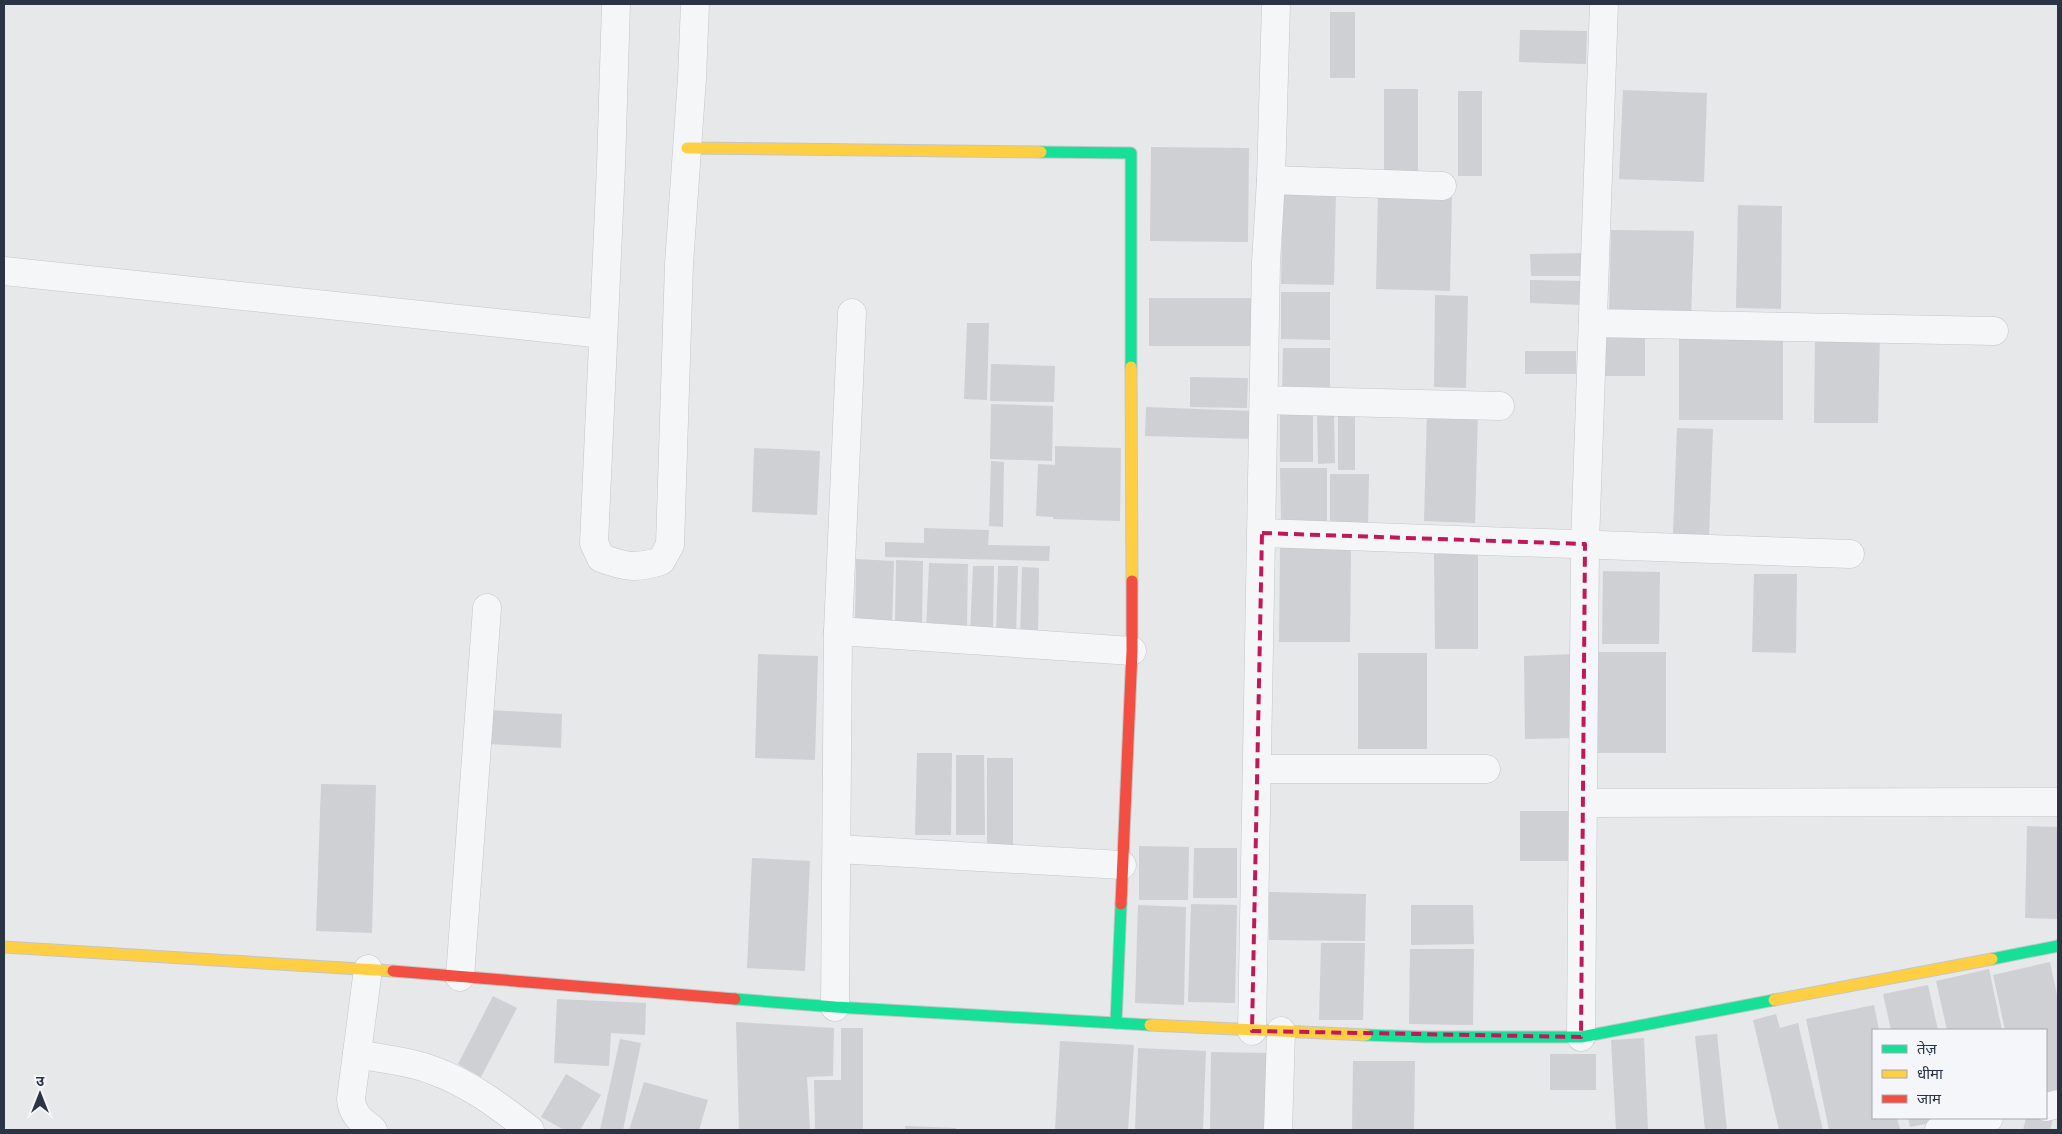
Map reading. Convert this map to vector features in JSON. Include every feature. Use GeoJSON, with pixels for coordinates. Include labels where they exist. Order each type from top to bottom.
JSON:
{"type":"FeatureCollection","features":[{"type":"Feature","properties":{"kind":"street"},"geometry":{"type":"LineString","coordinates":[[616,4],[594,543],[601,558],[622,566],[641,567],[660,561],[670,545],[679,264],[696,4]]}},
{"type":"Feature","properties":{"kind":"street"},"geometry":{"type":"LineString","coordinates":[[1252,1031],[1266,262],[1271,180],[1276,4]]}},
{"type":"Feature","properties":{"kind":"street"},"geometry":{"type":"LineString","coordinates":[[1581,1037],[1585,544],[1604,4]]}},
{"type":"Feature","properties":{"kind":"street"},"geometry":{"type":"LineString","coordinates":[[687,148],[1131,152],[1132,651],[1116,1023]]}},
{"type":"Feature","properties":{"kind":"street"},"geometry":{"type":"LineString","coordinates":[[1271,180],[1442,186]]}},
{"type":"Feature","properties":{"kind":"street"},"geometry":{"type":"LineString","coordinates":[[4,271],[604,334]]}},
{"type":"Feature","properties":{"kind":"street"},"geometry":{"type":"LineString","coordinates":[[836,1007],[838,631],[852,313]]}},
{"type":"Feature","properties":{"kind":"street"},"geometry":{"type":"LineString","coordinates":[[1593,323],[1994,331]]}},
{"type":"Feature","properties":{"kind":"street"},"geometry":{"type":"LineString","coordinates":[[1264,400],[1500,406]]}},
{"type":"Feature","properties":{"kind":"street"},"geometry":{"type":"LineString","coordinates":[[1262,533],[1850,554]]}},
{"type":"Feature","properties":{"kind":"street"},"geometry":{"type":"LineString","coordinates":[[460,977],[487,608]]}},
{"type":"Feature","properties":{"kind":"street"},"geometry":{"type":"LineString","coordinates":[[838,631],[1132,651]]}},
{"type":"Feature","properties":{"kind":"street"},"geometry":{"type":"LineString","coordinates":[[1257,769],[1486,769]]}},
{"type":"Feature","properties":{"kind":"street"},"geometry":{"type":"LineString","coordinates":[[1584,803],[2058,802]]}},
{"type":"Feature","properties":{"kind":"street"},"geometry":{"type":"LineString","coordinates":[[836,849],[1122,865]]}},
{"type":"Feature","properties":{"kind":"street"},"geometry":{"type":"LineString","coordinates":[[5,948],[368,969],[836,1007],[1252,1031],[1426,1037],[1581,1037],[2058,946]]}},
{"type":"Feature","properties":{"kind":"street"},"geometry":{"type":"LineString","coordinates":[[368,969],[351,1108],[354,1115],[373,1130]]}},
{"type":"Feature","properties":{"kind":"street"},"geometry":{"type":"LineString","coordinates":[[1278,1130],[1281,1032]]}},
{"type":"Feature","properties":{"kind":"street"},"geometry":{"type":"LineString","coordinates":[[357,1054],[430,1069],[460,1081],[477,1090],[530,1130]]}},
{"type":"Feature","properties":{"kind":"street"},"geometry":{"type":"LineString","coordinates":[[1939,1130],[1952,1125],[1985,1119]]}},
{"type":"Feature","properties":{"kind":"highlighted area"},"geometry":{"type":"Polygon","coordinates":[[[1262,533],[1585,544],[1581,1037],[1252,1031],[1262,533]]]}},
{"type":"Feature","properties":{"kind":"building"},"geometry":{"type":"Polygon","coordinates":[[[1330,12],[1355,12],[1355,78],[1330,78],[1330,12]]]}},
{"type":"Feature","properties":{"kind":"building"},"geometry":{"type":"Polygon","coordinates":[[[1520,30],[1587,31],[1586,64],[1519,62],[1520,30]]]}},
{"type":"Feature","properties":{"kind":"building"},"geometry":{"type":"Polygon","coordinates":[[[1384,89],[1418,89],[1418,171],[1384,171],[1384,89]]]}},
{"type":"Feature","properties":{"kind":"building"},"geometry":{"type":"Polygon","coordinates":[[[1623,90],[1707,93],[1704,182],[1619,179],[1623,90]]]}},
{"type":"Feature","properties":{"kind":"building"},"geometry":{"type":"Polygon","coordinates":[[[1458,91],[1482,91],[1482,176],[1458,176],[1458,91]]]}},
{"type":"Feature","properties":{"kind":"building"},"geometry":{"type":"Polygon","coordinates":[[[1151,147],[1249,148],[1248,242],[1150,241],[1151,147]]]}},
{"type":"Feature","properties":{"kind":"building"},"geometry":{"type":"Polygon","coordinates":[[[1283,189],[1336,190],[1334,285],[1281,284],[1283,189]]]}},
{"type":"Feature","properties":{"kind":"building"},"geometry":{"type":"Polygon","coordinates":[[[1378,192],[1452,194],[1450,291],[1376,289],[1378,192]]]}},
{"type":"Feature","properties":{"kind":"building"},"geometry":{"type":"Polygon","coordinates":[[[1738,205],[1782,206],[1781,309],[1736,308],[1738,205]]]}},
{"type":"Feature","properties":{"kind":"building"},"geometry":{"type":"Polygon","coordinates":[[[1611,230],[1694,231],[1691,317],[1609,315],[1611,230]]]}},
{"type":"Feature","properties":{"kind":"building"},"geometry":{"type":"Polygon","coordinates":[[[1586,253],[1587,276],[1531,276],[1530,254],[1586,253]]]}},
{"type":"Feature","properties":{"kind":"building"},"geometry":{"type":"Polygon","coordinates":[[[1530,280],[1583,281],[1583,305],[1530,303],[1530,280]]]}},
{"type":"Feature","properties":{"kind":"building"},"geometry":{"type":"Polygon","coordinates":[[[1281,292],[1330,292],[1330,340],[1281,339],[1281,292]]]}},
{"type":"Feature","properties":{"kind":"building"},"geometry":{"type":"Polygon","coordinates":[[[1435,295],[1468,296],[1466,388],[1434,387],[1435,295]]]}},
{"type":"Feature","properties":{"kind":"building"},"geometry":{"type":"Polygon","coordinates":[[[1149,298],[1252,298],[1252,346],[1149,346],[1149,298]]]}},
{"type":"Feature","properties":{"kind":"building"},"geometry":{"type":"Polygon","coordinates":[[[967,323],[989,323],[987,400],[964,399],[967,323]]]}},
{"type":"Feature","properties":{"kind":"building"},"geometry":{"type":"Polygon","coordinates":[[[1605,333],[1645,333],[1645,376],[1605,376],[1605,333]]]}},
{"type":"Feature","properties":{"kind":"building"},"geometry":{"type":"Polygon","coordinates":[[[1679,335],[1783,335],[1783,420],[1679,420],[1679,335]]]}},
{"type":"Feature","properties":{"kind":"building"},"geometry":{"type":"Polygon","coordinates":[[[1815,335],[1880,336],[1878,423],[1814,423],[1815,335]]]}},
{"type":"Feature","properties":{"kind":"building"},"geometry":{"type":"Polygon","coordinates":[[[1283,348],[1330,348],[1330,390],[1282,390],[1283,348]]]}},
{"type":"Feature","properties":{"kind":"building"},"geometry":{"type":"Polygon","coordinates":[[[1525,351],[1576,351],[1576,374],[1525,374],[1525,351]]]}},
{"type":"Feature","properties":{"kind":"building"},"geometry":{"type":"Polygon","coordinates":[[[991,364],[1055,366],[1054,402],[990,401],[991,364]]]}},
{"type":"Feature","properties":{"kind":"building"},"geometry":{"type":"Polygon","coordinates":[[[1190,377],[1248,378],[1247,408],[1190,407],[1190,377]]]}},
{"type":"Feature","properties":{"kind":"building"},"geometry":{"type":"Polygon","coordinates":[[[991,404],[1053,406],[1052,461],[990,459],[991,404]]]}},
{"type":"Feature","properties":{"kind":"building"},"geometry":{"type":"Polygon","coordinates":[[[1146,407],[1252,411],[1251,439],[1145,436],[1146,407]]]}},
{"type":"Feature","properties":{"kind":"building"},"geometry":{"type":"Polygon","coordinates":[[[1427,408],[1478,410],[1475,523],[1424,521],[1427,408]]]}},
{"type":"Feature","properties":{"kind":"building"},"geometry":{"type":"Polygon","coordinates":[[[1280,414],[1313,414],[1313,462],[1280,462],[1280,414]]]}},
{"type":"Feature","properties":{"kind":"building"},"geometry":{"type":"Polygon","coordinates":[[[1317,415],[1334,415],[1335,463],[1318,464],[1317,415]]]}},
{"type":"Feature","properties":{"kind":"building"},"geometry":{"type":"Polygon","coordinates":[[[1338,416],[1355,416],[1355,470],[1338,470],[1338,416]]]}},
{"type":"Feature","properties":{"kind":"building"},"geometry":{"type":"Polygon","coordinates":[[[1677,428],[1713,429],[1709,536],[1673,535],[1677,428]]]}},
{"type":"Feature","properties":{"kind":"building"},"geometry":{"type":"Polygon","coordinates":[[[1055,446],[1121,448],[1120,521],[1053,519],[1053,517],[1036,516],[1038,464],[1055,465],[1055,446]]]}},
{"type":"Feature","properties":{"kind":"building"},"geometry":{"type":"Polygon","coordinates":[[[754,448],[820,451],[817,515],[752,512],[754,448]]]}},
{"type":"Feature","properties":{"kind":"building"},"geometry":{"type":"Polygon","coordinates":[[[991,461],[1004,462],[1003,527],[989,526],[991,461]]]}},
{"type":"Feature","properties":{"kind":"building"},"geometry":{"type":"Polygon","coordinates":[[[1280,468],[1327,468],[1327,523],[1281,523],[1280,468]]]}},
{"type":"Feature","properties":{"kind":"building"},"geometry":{"type":"Polygon","coordinates":[[[1330,474],[1369,474],[1368,526],[1330,526],[1330,474]]]}},
{"type":"Feature","properties":{"kind":"building"},"geometry":{"type":"Polygon","coordinates":[[[924,528],[989,530],[988,545],[1050,546],[1049,561],[885,557],[885,542],[924,543],[924,528]]]}},
{"type":"Feature","properties":{"kind":"building"},"geometry":{"type":"Polygon","coordinates":[[[1280,546],[1351,546],[1350,642],[1279,642],[1280,546]]]}},
{"type":"Feature","properties":{"kind":"building"},"geometry":{"type":"Polygon","coordinates":[[[1434,554],[1478,554],[1478,649],[1435,649],[1434,554]]]}},
{"type":"Feature","properties":{"kind":"building"},"geometry":{"type":"Polygon","coordinates":[[[856,559],[894,561],[892,625],[855,624],[856,559]]]}},
{"type":"Feature","properties":{"kind":"building"},"geometry":{"type":"Polygon","coordinates":[[[896,560],[923,561],[922,625],[895,625],[896,560]]]}},
{"type":"Feature","properties":{"kind":"building"},"geometry":{"type":"Polygon","coordinates":[[[929,563],[968,564],[967,631],[926,630],[929,563]]]}},
{"type":"Feature","properties":{"kind":"building"},"geometry":{"type":"Polygon","coordinates":[[[973,566],[994,566],[993,634],[970,633],[973,566]]]}},
{"type":"Feature","properties":{"kind":"building"},"geometry":{"type":"Polygon","coordinates":[[[998,566],[1018,566],[1016,637],[996,636],[998,566]]]}},
{"type":"Feature","properties":{"kind":"building"},"geometry":{"type":"Polygon","coordinates":[[[1022,567],[1039,568],[1038,638],[1020,638],[1022,567]]]}},
{"type":"Feature","properties":{"kind":"building"},"geometry":{"type":"Polygon","coordinates":[[[1603,571],[1660,572],[1659,644],[1602,644],[1603,571]]]}},
{"type":"Feature","properties":{"kind":"building"},"geometry":{"type":"Polygon","coordinates":[[[1754,574],[1797,574],[1796,653],[1752,652],[1754,574]]]}},
{"type":"Feature","properties":{"kind":"building"},"geometry":{"type":"Polygon","coordinates":[[[1595,652],[1666,652],[1666,753],[1595,753],[1595,652]]]}},
{"type":"Feature","properties":{"kind":"building"},"geometry":{"type":"Polygon","coordinates":[[[1358,653],[1427,653],[1427,749],[1358,749],[1358,653]]]}},
{"type":"Feature","properties":{"kind":"building"},"geometry":{"type":"Polygon","coordinates":[[[758,654],[818,656],[815,760],[755,758],[758,654]]]}},
{"type":"Feature","properties":{"kind":"building"},"geometry":{"type":"Polygon","coordinates":[[[1577,654],[1579,738],[1525,739],[1524,656],[1577,654]]]}},
{"type":"Feature","properties":{"kind":"building"},"geometry":{"type":"Polygon","coordinates":[[[489,710],[562,714],[561,748],[488,744],[489,710]]]}},
{"type":"Feature","properties":{"kind":"building"},"geometry":{"type":"Polygon","coordinates":[[[917,753],[952,753],[951,835],[915,835],[917,753]]]}},
{"type":"Feature","properties":{"kind":"building"},"geometry":{"type":"Polygon","coordinates":[[[956,755],[984,755],[985,835],[956,835],[956,755]]]}},
{"type":"Feature","properties":{"kind":"building"},"geometry":{"type":"Polygon","coordinates":[[[987,758],[1013,758],[1013,848],[987,847],[987,758]]]}},
{"type":"Feature","properties":{"kind":"building"},"geometry":{"type":"Polygon","coordinates":[[[321,784],[376,785],[372,933],[316,931],[321,784]]]}},
{"type":"Feature","properties":{"kind":"building"},"geometry":{"type":"Polygon","coordinates":[[[1520,811],[1575,811],[1575,861],[1520,861],[1520,811]]]}},
{"type":"Feature","properties":{"kind":"building"},"geometry":{"type":"Polygon","coordinates":[[[2027,826],[2058,827],[2058,919],[2025,918],[2027,826]]]}},
{"type":"Feature","properties":{"kind":"building"},"geometry":{"type":"Polygon","coordinates":[[[1139,846],[1189,847],[1188,900],[1139,900],[1139,846]]]}},
{"type":"Feature","properties":{"kind":"building"},"geometry":{"type":"Polygon","coordinates":[[[1194,848],[1237,848],[1237,898],[1193,898],[1194,848]]]}},
{"type":"Feature","properties":{"kind":"building"},"geometry":{"type":"Polygon","coordinates":[[[752,858],[810,861],[805,971],[747,968],[752,858]]]}},
{"type":"Feature","properties":{"kind":"building"},"geometry":{"type":"Polygon","coordinates":[[[1269,892],[1366,894],[1365,941],[1269,940],[1269,892]]]}},
{"type":"Feature","properties":{"kind":"building"},"geometry":{"type":"Polygon","coordinates":[[[1191,904],[1237,905],[1235,1003],[1188,1002],[1191,904]]]}},
{"type":"Feature","properties":{"kind":"building"},"geometry":{"type":"Polygon","coordinates":[[[1138,905],[1186,907],[1184,1005],[1135,1003],[1138,905]]]}},
{"type":"Feature","properties":{"kind":"building"},"geometry":{"type":"Polygon","coordinates":[[[1411,905],[1473,905],[1474,944],[1411,945],[1411,905]]]}},
{"type":"Feature","properties":{"kind":"building"},"geometry":{"type":"Polygon","coordinates":[[[1321,943],[1365,943],[1363,1020],[1319,1020],[1321,943]]]}},
{"type":"Feature","properties":{"kind":"building"},"geometry":{"type":"Polygon","coordinates":[[[1410,949],[1474,949],[1473,1025],[1409,1024],[1410,949]]]}},
{"type":"Feature","properties":{"kind":"building"},"geometry":{"type":"Polygon","coordinates":[[[2050,962],[2058,999],[2058,1099],[2047,1101],[2047,1029],[2005,1029],[1993,975],[2050,962]]]}},
{"type":"Feature","properties":{"kind":"building"},"geometry":{"type":"Polygon","coordinates":[[[1989,969],[2002,1029],[1947,1029],[1936,981],[1989,969]]]}},
{"type":"Feature","properties":{"kind":"building"},"geometry":{"type":"Polygon","coordinates":[[[1928,985],[1938,1029],[1891,1029],[1883,994],[1928,985]]]}},
{"type":"Feature","properties":{"kind":"building"},"geometry":{"type":"Polygon","coordinates":[[[493,996],[517,1008],[481,1077],[458,1064],[493,996]]]}},
{"type":"Feature","properties":{"kind":"building"},"geometry":{"type":"Polygon","coordinates":[[[557,999],[646,1003],[645,1035],[611,1033],[609,1066],[554,1063],[557,999]]]}},
{"type":"Feature","properties":{"kind":"building"},"geometry":{"type":"Polygon","coordinates":[[[1874,1005],[1879,1029],[1872,1029],[1872,1119],[1897,1119],[1900,1129],[1829,1130],[1806,1019],[1874,1005]]]}},
{"type":"Feature","properties":{"kind":"building"},"geometry":{"type":"Polygon","coordinates":[[[1776,1014],[1780,1028],[1798,1023],[1823,1130],[1779,1130],[1753,1020],[1776,1014]]]}},
{"type":"Feature","properties":{"kind":"building"},"geometry":{"type":"Polygon","coordinates":[[[736,1022],[834,1028],[833,1076],[807,1077],[810,1129],[739,1130],[736,1022]]]}},
{"type":"Feature","properties":{"kind":"building"},"geometry":{"type":"Polygon","coordinates":[[[841,1028],[863,1028],[863,1130],[815,1130],[814,1080],[841,1080],[841,1028]]]}},
{"type":"Feature","properties":{"kind":"building"},"geometry":{"type":"Polygon","coordinates":[[[1717,1034],[1727,1130],[1705,1130],[1695,1036],[1717,1034]]]}},
{"type":"Feature","properties":{"kind":"building"},"geometry":{"type":"Polygon","coordinates":[[[1644,1038],[1648,1130],[1616,1130],[1611,1040],[1644,1038]]]}},
{"type":"Feature","properties":{"kind":"building"},"geometry":{"type":"Polygon","coordinates":[[[620,1039],[641,1043],[623,1130],[600,1130],[620,1039]]]}},
{"type":"Feature","properties":{"kind":"building"},"geometry":{"type":"Polygon","coordinates":[[[1060,1041],[1134,1045],[1128,1130],[1055,1130],[1060,1041]]]}},
{"type":"Feature","properties":{"kind":"building"},"geometry":{"type":"Polygon","coordinates":[[[1138,1048],[1206,1051],[1203,1130],[1135,1130],[1138,1048]]]}},
{"type":"Feature","properties":{"kind":"building"},"geometry":{"type":"Polygon","coordinates":[[[1211,1052],[1268,1053],[1267,1130],[1210,1130],[1211,1052]]]}},
{"type":"Feature","properties":{"kind":"building"},"geometry":{"type":"Polygon","coordinates":[[[1550,1054],[1596,1054],[1596,1090],[1550,1090],[1550,1054]]]}},
{"type":"Feature","properties":{"kind":"building"},"geometry":{"type":"Polygon","coordinates":[[[1353,1061],[1415,1061],[1414,1130],[1352,1130],[1353,1061]]]}},
{"type":"Feature","properties":{"kind":"building"},"geometry":{"type":"Polygon","coordinates":[[[566,1074],[601,1095],[580,1130],[564,1130],[541,1117],[566,1074]]]}},
{"type":"Feature","properties":{"kind":"building"},"geometry":{"type":"Polygon","coordinates":[[[644,1082],[708,1100],[699,1130],[629,1130],[644,1082]]]}},
{"type":"Feature","properties":{"kind":"building"},"geometry":{"type":"Polygon","coordinates":[[[1908,1119],[1951,1119],[1910,1127],[1908,1119]]]}},
{"type":"Feature","properties":{"kind":"building"},"geometry":{"type":"Polygon","coordinates":[[[2026,1119],[2053,1119],[2050,1130],[2023,1130],[2026,1119]]]}},
{"type":"Feature","properties":{"kind":"building"},"geometry":{"type":"Polygon","coordinates":[[[905,1126],[956,1128],[956,1130],[905,1130],[905,1126]]]}},
{"type":"Feature","properties":{"kind":"traffic: fast"},"geometry":{"type":"LineString","coordinates":[[1041,152],[1131,153],[1131,367]]}},
{"type":"Feature","properties":{"kind":"traffic: fast"},"geometry":{"type":"LineString","coordinates":[[1116,1023],[1121,904]]}},
{"type":"Feature","properties":{"kind":"traffic: fast"},"geometry":{"type":"LineString","coordinates":[[1992,959],[2058,946]]}},
{"type":"Feature","properties":{"kind":"traffic: fast"},"geometry":{"type":"LineString","coordinates":[[735,999],[835,1007],[1150,1025]]}},
{"type":"Feature","properties":{"kind":"traffic: fast"},"geometry":{"type":"LineString","coordinates":[[1366,1035],[1581,1037],[1774,1000]]}},
{"type":"Feature","properties":{"kind":"traffic: slow"},"geometry":{"type":"LineString","coordinates":[[687,148],[1041,152]]}},
{"type":"Feature","properties":{"kind":"traffic: slow"},"geometry":{"type":"LineString","coordinates":[[1131,367],[1132,581]]}},
{"type":"Feature","properties":{"kind":"traffic: slow"},"geometry":{"type":"LineString","coordinates":[[4,947],[393,971]]}},
{"type":"Feature","properties":{"kind":"traffic: slow"},"geometry":{"type":"LineString","coordinates":[[1774,1000],[1992,959]]}},
{"type":"Feature","properties":{"kind":"traffic: slow"},"geometry":{"type":"LineString","coordinates":[[1150,1025],[1366,1035]]}},
{"type":"Feature","properties":{"kind":"traffic: jam"},"geometry":{"type":"LineString","coordinates":[[1121,904],[1132,651],[1132,581]]}},
{"type":"Feature","properties":{"kind":"traffic: jam"},"geometry":{"type":"LineString","coordinates":[[393,971],[735,999]]}}]}
